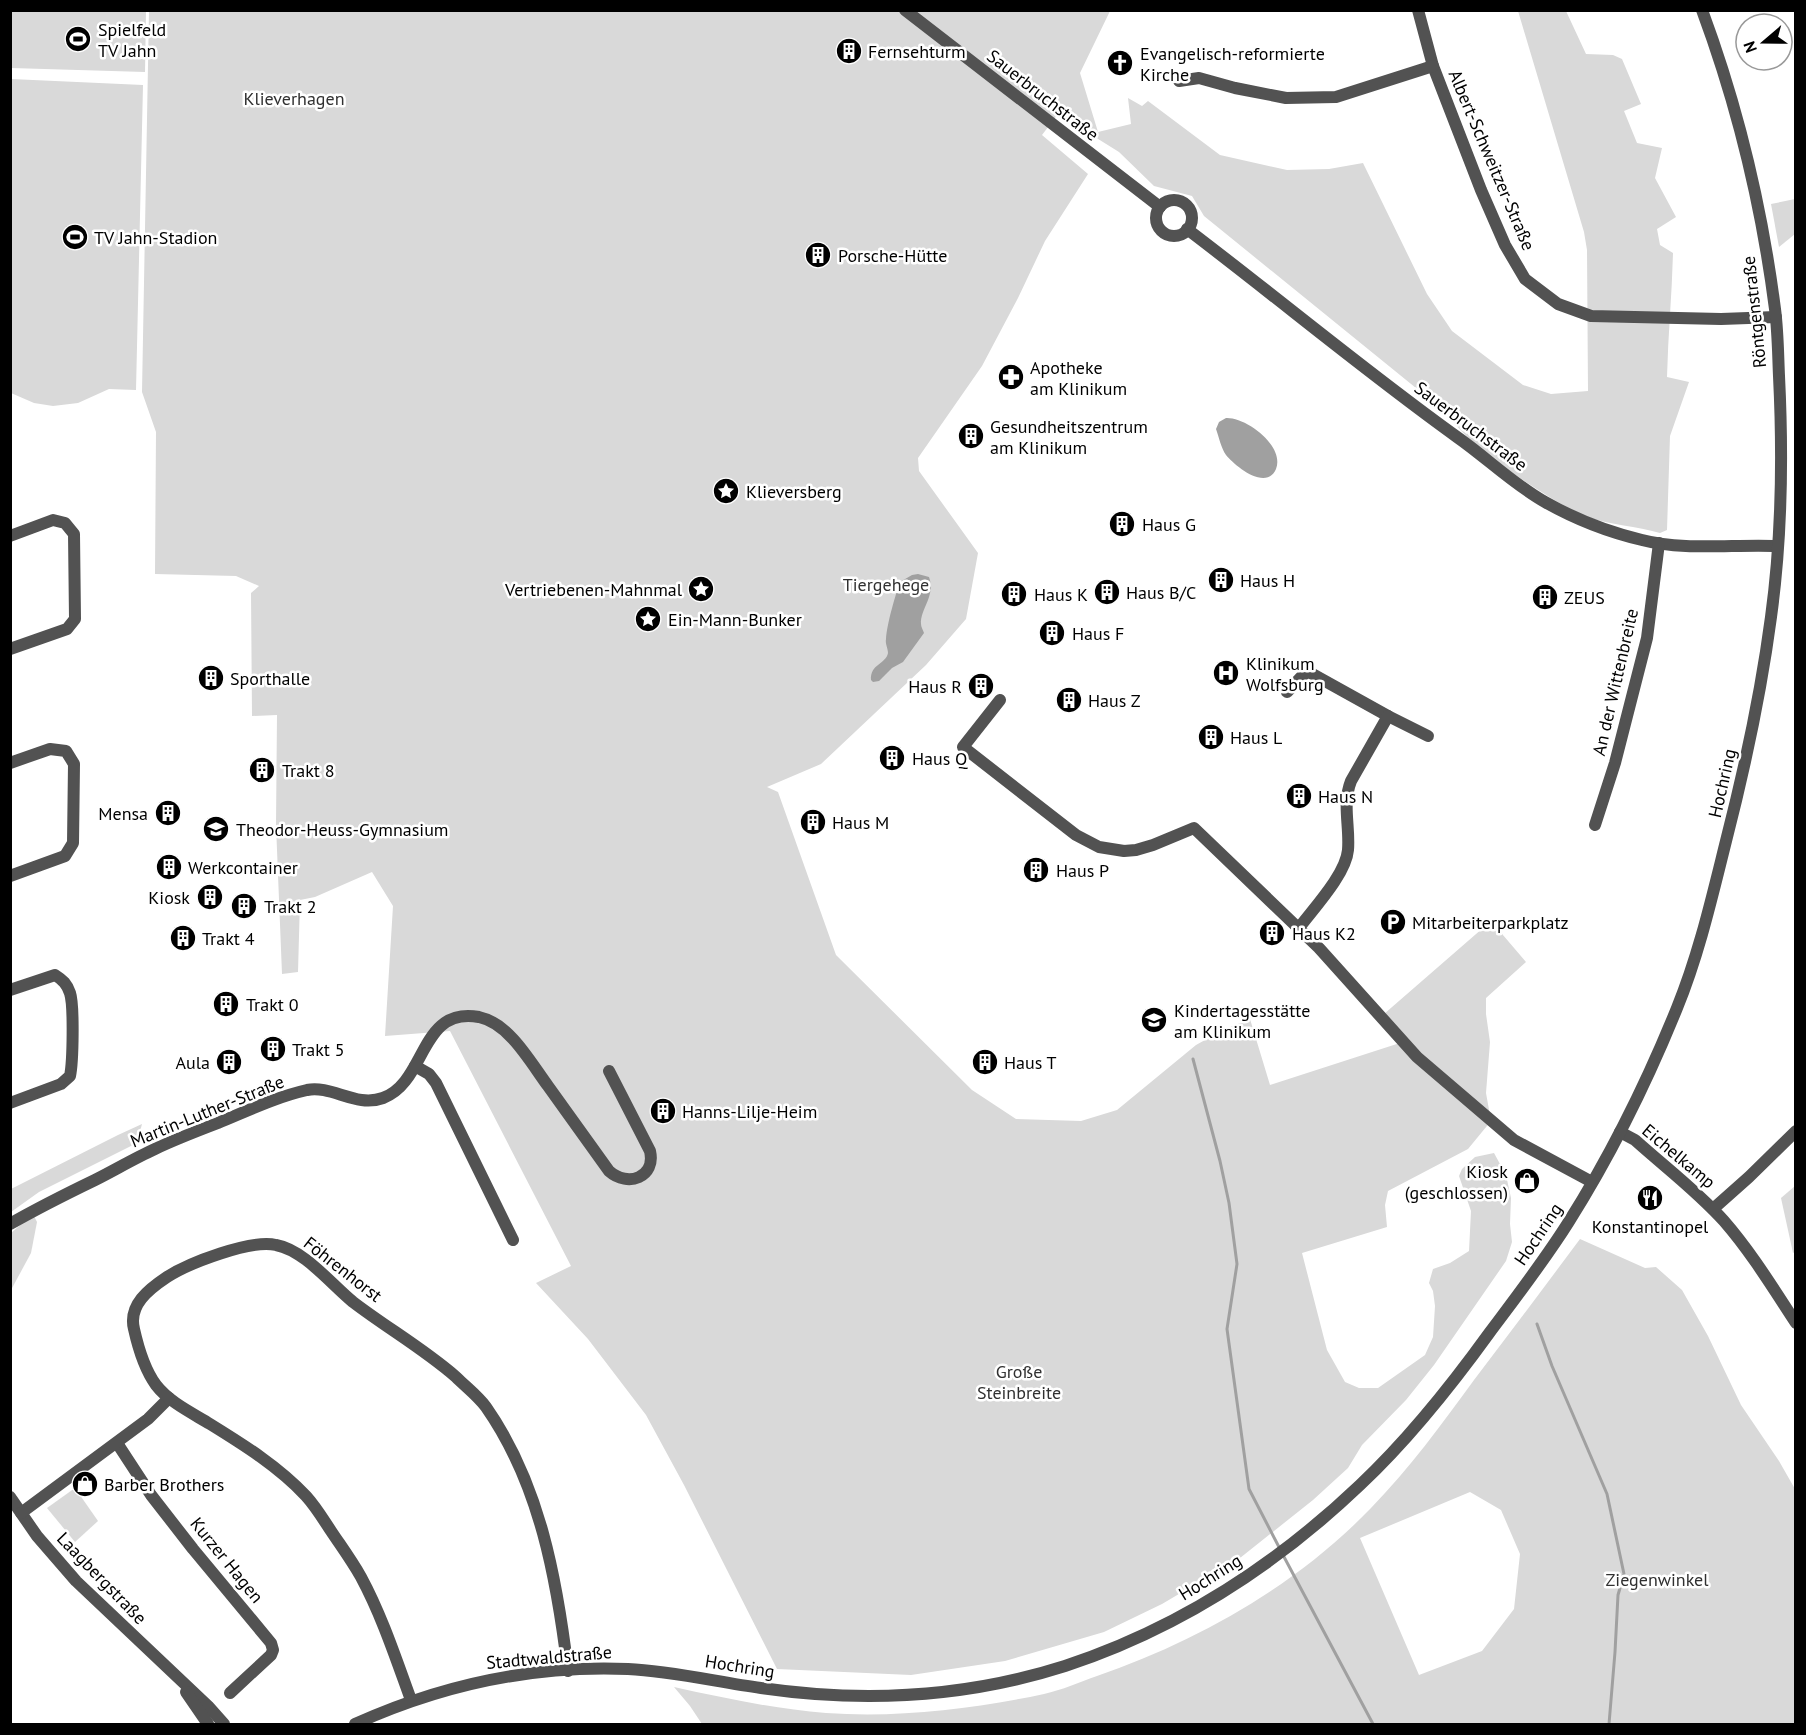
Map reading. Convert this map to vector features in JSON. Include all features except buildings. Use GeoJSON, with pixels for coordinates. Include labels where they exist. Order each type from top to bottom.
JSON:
{"type":"FeatureCollection","features":[{"type":"Feature","properties":{"kind":"street","name":"Sauerbruchstraße"},"geometry":{"type":"LineString","coordinates":[[905,10],[1160,207]]}},
{"type":"Feature","properties":{"kind":"street","name":"Albert-Schweitzer-Straße"},"geometry":{"type":"LineString","coordinates":[[1418,10],[1433,66],[1481,190],[1505,245],[1525,279],[1558,304],[1591,316],[1721,319],[1776,316]]}},
{"type":"Feature","properties":{"kind":"street","name":"Röntgenstraße"},"geometry":{"type":"LineString","coordinates":[[1702,10],[1726,81],[1758,204],[1776,316],[1782,441],[1777,546]]}},
{"type":"Feature","properties":{"kind":"street"},"geometry":{"type":"LineString","coordinates":[[1179,81],[1199,78],[1286,98],[1336,97],[1433,66]]}},
{"type":"Feature","properties":{"kind":"street"},"geometry":{"type":"LineString","coordinates":[[1172,200],[1185,204],[1191,216],[1191,223],[1187,230],[1175,236],[1162,232],[1158,227],[1156,213],[1165,202],[1172,200]]}},
{"type":"Feature","properties":{"kind":"street","name":"Sauerbruchstraße"},"geometry":{"type":"LineString","coordinates":[[1187,230],[1404,399],[1544,502],[1592,525],[1643,541],[1708,546],[1777,546]]}},
{"type":"Feature","properties":{"kind":"street"},"geometry":{"type":"LineString","coordinates":[[1782,441],[1796,442]]}},
{"type":"Feature","properties":{"kind":"street"},"geometry":{"type":"LineString","coordinates":[[10,536],[53,520],[65,523],[74,534],[75,619],[67,628],[10,649]]}},
{"type":"Feature","properties":{"kind":"street","name":"An der Wittenbreite"},"geometry":{"type":"LineString","coordinates":[[1595,825],[1615,762],[1647,639],[1659,543]]}},
{"type":"Feature","properties":{"kind":"street","name":"Hochring"},"geometry":{"type":"LineString","coordinates":[[682,1676],[808,1694],[897,1697],[954,1692],[1017,1680],[1069,1665],[1130,1641],[1207,1603],[1294,1542],[1361,1484],[1453,1383],[1549,1252],[1620,1132],[1680,1002],[1701,937],[1744,769],[1773,604],[1777,546]]}},
{"type":"Feature","properties":{"kind":"street"},"geometry":{"type":"LineString","coordinates":[[1287,693],[1306,671],[1428,736]]}},
{"type":"Feature","properties":{"kind":"street"},"geometry":{"type":"LineString","coordinates":[[1000,700],[963,747],[1076,835],[1099,847],[1124,851],[1153,845],[1194,828],[1319,948],[1417,1057],[1514,1140],[1592,1182]]}},
{"type":"Feature","properties":{"kind":"street"},"geometry":{"type":"LineString","coordinates":[[1299,928],[1346,863],[1349,844],[1347,791],[1388,716]]}},
{"type":"Feature","properties":{"kind":"street"},"geometry":{"type":"LineString","coordinates":[[10,763],[50,749],[66,751],[74,764],[73,843],[65,856],[10,876]]}},
{"type":"Feature","properties":{"kind":"street"},"geometry":{"type":"LineString","coordinates":[[10,990],[55,975],[65,981],[71,995],[72,1054],[70,1076],[61,1084],[10,1103]]}},
{"type":"Feature","properties":{"kind":"street","name":"Martin-Luther-Straße"},"geometry":{"type":"LineString","coordinates":[[10,1224],[154,1150],[278,1099],[311,1089],[369,1101],[393,1094],[403,1086],[430,1037],[442,1025],[468,1016],[481,1017],[493,1022],[514,1040],[609,1171],[624,1180],[634,1179],[643,1175],[649,1166],[652,1159],[650,1150],[609,1071]]}},
{"type":"Feature","properties":{"kind":"street"},"geometry":{"type":"LineString","coordinates":[[415,1066],[429,1074],[436,1083],[513,1240]]}},
{"type":"Feature","properties":{"kind":"street","name":"Eichelkamp"},"geometry":{"type":"LineString","coordinates":[[1713,1209],[1796,1131]]}},
{"type":"Feature","properties":{"kind":"street","name":"Eichelkamp"},"geometry":{"type":"LineString","coordinates":[[1620,1132],[1635,1140],[1713,1209],[1744,1247],[1796,1323]]}},
{"type":"Feature","properties":{"kind":"street","name":"Föhrenhorst"},"geometry":{"type":"LineString","coordinates":[[411,1700],[383,1624],[361,1576],[314,1505],[287,1476],[239,1442],[169,1398],[152,1378],[132,1321],[134,1309],[143,1296],[163,1279],[194,1263],[259,1244],[273,1244],[287,1248],[307,1262],[353,1302],[438,1362],[483,1404],[514,1455],[542,1531],[561,1608],[568,1671]]}},
{"type":"Feature","properties":{"kind":"street"},"geometry":{"type":"LineString","coordinates":[[21,1513],[148,1419],[169,1398]]}},
{"type":"Feature","properties":{"kind":"street","name":"Kurzer Hagen"},"geometry":{"type":"LineString","coordinates":[[117,1443],[179,1531],[271,1643],[273,1650],[271,1655],[230,1693]]}},
{"type":"Feature","properties":{"kind":"street","name":"Laagbergstraße"},"geometry":{"type":"LineString","coordinates":[[10,1497],[37,1536],[76,1581],[208,1706],[224,1725]]}},
{"type":"Feature","properties":{"kind":"street","name":"Stadtwaldstraße"},"geometry":{"type":"LineString","coordinates":[[355,1725],[411,1700],[485,1680],[568,1671],[630,1669],[682,1676]]}},
{"type":"Feature","properties":{"kind":"street","name":"Laagbergstraße"},"geometry":{"type":"LineString","coordinates":[[176,1676],[207,1725]]}},
{"type":"Feature","properties":{"kind":"green space"},"geometry":{"type":"Polygon","coordinates":[[[149,10],[1110,11],[1080,73],[1098,132],[1131,124],[1128,98],[1142,106],[1148,101],[1220,155],[1287,170],[1329,169],[1363,163],[1427,294],[1452,331],[1523,385],[1551,394],[1588,391],[1587,250],[1584,232],[1518,11],[1566,11],[1586,54],[1613,55],[1622,59],[1641,104],[1624,111],[1637,143],[1662,148],[1655,178],[1676,217],[1657,229],[1660,245],[1673,253],[1667,377],[1689,382],[1670,436],[1667,530],[1660,533],[1588,517],[1554,500],[1511,472],[1472,441],[1457,427],[1448,414],[1204,216],[1192,196],[1154,186],[1119,152],[1058,114],[1042,135],[1088,174],[1045,241],[982,366],[918,458],[919,471],[978,553],[966,619],[926,665],[821,764],[767,787],[778,792],[836,955],[972,1090],[1016,1119],[1081,1121],[1117,1110],[1196,1045],[1223,1030],[1250,1019],[1270,1085],[1406,1041],[1384,1014],[1491,921],[1526,962],[1486,998],[1490,1042],[1486,1093],[1491,1121],[1468,1149],[1388,1191],[1385,1205],[1387,1227],[1302,1253],[1327,1350],[1345,1382],[1359,1388],[1378,1388],[1425,1355],[1433,1337],[1435,1306],[1433,1291],[1429,1283],[1433,1269],[1450,1263],[1469,1251],[1471,1211],[1459,1176],[1462,1169],[1475,1157],[1494,1153],[1506,1175],[1511,1198],[1512,1242],[1506,1261],[1434,1365],[1406,1400],[1362,1445],[1348,1468],[1313,1500],[1240,1558],[1162,1604],[1104,1632],[1005,1661],[911,1675],[777,1669],[646,1415],[588,1339],[536,1283],[571,1266],[450,1031],[385,1036],[393,906],[372,872],[315,897],[300,900],[298,972],[282,974],[276,825],[277,715],[252,716],[251,593],[259,586],[236,576],[155,574],[156,432],[142,392],[149,10]]]}},
{"type":"Feature","properties":{"kind":"green space","name":"Spielfeld TV Jahn"},"geometry":{"type":"Polygon","coordinates":[[[10,11],[146,11],[145,72],[11,68],[10,11]]]}},
{"type":"Feature","properties":{"kind":"green space","name":"TV Jahn-Stadion"},"geometry":{"type":"Polygon","coordinates":[[[11,79],[143,85],[136,390],[109,389],[78,403],[53,406],[34,403],[11,393],[11,79]]]}},
{"type":"Feature","properties":{"kind":"green space"},"geometry":{"type":"Polygon","coordinates":[[[1795,199],[1795,234],[1779,247],[1771,204],[1795,199]]]}},
{"type":"Feature","properties":{"kind":"green space"},"geometry":{"type":"Polygon","coordinates":[[[142,1124],[137,1143],[39,1192],[11,1212],[11,1189],[142,1124]]]}},
{"type":"Feature","properties":{"kind":"green space"},"geometry":{"type":"Polygon","coordinates":[[[1795,1186],[1796,1251],[1793,1253],[1781,1198],[1795,1186]]]}},
{"type":"Feature","properties":{"kind":"green space"},"geometry":{"type":"Polygon","coordinates":[[[33,1214],[37,1222],[31,1253],[11,1290],[11,1233],[33,1214]]]}},
{"type":"Feature","properties":{"kind":"green space","name":"Ziegenwinkel"},"geometry":{"type":"Polygon","coordinates":[[[1580,1239],[1645,1268],[1656,1267],[1682,1290],[1708,1336],[1741,1405],[1795,1489],[1795,1724],[702,1724],[674,1687],[769,1706],[826,1713],[881,1714],[936,1711],[991,1704],[1051,1692],[1135,1662],[1172,1646],[1244,1608],[1278,1586],[1342,1536],[1371,1508],[1425,1446],[1580,1239]],[[1470,1492],[1360,1538],[1419,1675],[1482,1651],[1514,1609],[1520,1554],[1501,1510],[1470,1492]]]}},
{"type":"Feature","properties":{"kind":"green space"},"geometry":{"type":"Polygon","coordinates":[[[75,1488],[98,1521],[75,1542],[47,1508],[75,1488]]]}},
{"type":"Feature","properties":{"kind":"shaded area"},"geometry":{"type":"Polygon","coordinates":[[[1226,418],[1244,422],[1262,434],[1269,442],[1275,451],[1277,460],[1276,469],[1271,475],[1265,478],[1250,474],[1226,455],[1216,429],[1219,422],[1226,418]]]}},
{"type":"Feature","properties":{"kind":"shaded area"},"geometry":{"type":"Polygon","coordinates":[[[918,574],[929,577],[931,584],[921,618],[924,633],[903,662],[892,668],[879,681],[873,682],[871,675],[875,667],[887,657],[887,633],[891,610],[900,582],[918,574]]]}},
{"type":"Feature","properties":{"kind":"waterway"},"geometry":{"type":"LineString","coordinates":[[1193,1059],[1220,1161],[1229,1203],[1237,1264],[1227,1329],[1249,1489],[1280,1549]]}},
{"type":"Feature","properties":{"kind":"waterway"},"geometry":{"type":"LineString","coordinates":[[1537,1324],[1552,1366],[1607,1494],[1624,1574],[1618,1595],[1609,1724]]}},
{"type":"Feature","properties":{"kind":"waterway"},"geometry":{"type":"LineString","coordinates":[[1283,1555],[1373,1724]]}},
{"type":"Feature","properties":{"kind":"place","name":"Spielfeld TV Jahn"},"geometry":{"type":"Point","coordinates":[78,39]}},
{"type":"Feature","properties":{"kind":"place","name":"Fernsehturm"},"geometry":{"type":"Point","coordinates":[849,51]}},
{"type":"Feature","properties":{"kind":"place","name":"Evangelisch-reformierte Kirche"},"geometry":{"type":"Point","coordinates":[1120,63]}},
{"type":"Feature","properties":{"kind":"place","name":"TV Jahn-Stadion"},"geometry":{"type":"Point","coordinates":[75,237]}},
{"type":"Feature","properties":{"kind":"place","name":"Porsche-Hütte"},"geometry":{"type":"Point","coordinates":[818,255]}},
{"type":"Feature","properties":{"kind":"place","name":"Apotheke am Klinikum"},"geometry":{"type":"Point","coordinates":[1011,377]}},
{"type":"Feature","properties":{"kind":"place","name":"Gesundheitszentrum am Klinikum"},"geometry":{"type":"Point","coordinates":[971,436]}},
{"type":"Feature","properties":{"kind":"place","name":"Klieversberg"},"geometry":{"type":"Point","coordinates":[726,491]}},
{"type":"Feature","properties":{"kind":"place","name":"Haus G"},"geometry":{"type":"Point","coordinates":[1122,524]}},
{"type":"Feature","properties":{"kind":"place","name":"Haus H"},"geometry":{"type":"Point","coordinates":[1221,580]}},
{"type":"Feature","properties":{"kind":"place","name":"Vertriebenen-Mahnmal"},"geometry":{"type":"Point","coordinates":[701,589]}},
{"type":"Feature","properties":{"kind":"place","name":"Haus B/C"},"geometry":{"type":"Point","coordinates":[1107,592]}},
{"type":"Feature","properties":{"kind":"place","name":"Haus K"},"geometry":{"type":"Point","coordinates":[1014,594]}},
{"type":"Feature","properties":{"kind":"place","name":"ZEUS"},"geometry":{"type":"Point","coordinates":[1545,597]}},
{"type":"Feature","properties":{"kind":"place","name":"Ein-Mann-Bunker"},"geometry":{"type":"Point","coordinates":[648,619]}},
{"type":"Feature","properties":{"kind":"place","name":"Haus F"},"geometry":{"type":"Point","coordinates":[1052,633]}},
{"type":"Feature","properties":{"kind":"place","name":"Klinikum Wolfsburg"},"geometry":{"type":"Point","coordinates":[1226,673]}},
{"type":"Feature","properties":{"kind":"place","name":"Sporthalle"},"geometry":{"type":"Point","coordinates":[211,678]}},
{"type":"Feature","properties":{"kind":"place","name":"Haus R"},"geometry":{"type":"Point","coordinates":[981,686]}},
{"type":"Feature","properties":{"kind":"place","name":"Haus Z"},"geometry":{"type":"Point","coordinates":[1069,700]}},
{"type":"Feature","properties":{"kind":"place","name":"Haus L"},"geometry":{"type":"Point","coordinates":[1211,737]}},
{"type":"Feature","properties":{"kind":"place","name":"Haus Q"},"geometry":{"type":"Point","coordinates":[892,758]}},
{"type":"Feature","properties":{"kind":"place","name":"Trakt 8"},"geometry":{"type":"Point","coordinates":[262,770]}},
{"type":"Feature","properties":{"kind":"place","name":"Haus N"},"geometry":{"type":"Point","coordinates":[1299,796]}},
{"type":"Feature","properties":{"kind":"place","name":"Mensa"},"geometry":{"type":"Point","coordinates":[168,813]}},
{"type":"Feature","properties":{"kind":"place","name":"Haus M"},"geometry":{"type":"Point","coordinates":[813,822]}},
{"type":"Feature","properties":{"kind":"place","name":"Theodor-Heuss-Gymnasium"},"geometry":{"type":"Point","coordinates":[216,829]}},
{"type":"Feature","properties":{"kind":"place","name":"Werkcontainer"},"geometry":{"type":"Point","coordinates":[169,867]}},
{"type":"Feature","properties":{"kind":"place","name":"Haus P"},"geometry":{"type":"Point","coordinates":[1036,870]}},
{"type":"Feature","properties":{"kind":"place","name":"Kiosk"},"geometry":{"type":"Point","coordinates":[210,897]}},
{"type":"Feature","properties":{"kind":"place","name":"Trakt 2"},"geometry":{"type":"Point","coordinates":[244,906]}},
{"type":"Feature","properties":{"kind":"place","name":"Mitarbeiterparkplatz"},"geometry":{"type":"Point","coordinates":[1393,922]}},
{"type":"Feature","properties":{"kind":"place","name":"Haus K2"},"geometry":{"type":"Point","coordinates":[1272,933]}},
{"type":"Feature","properties":{"kind":"place","name":"Trakt 4"},"geometry":{"type":"Point","coordinates":[183,938]}},
{"type":"Feature","properties":{"kind":"place","name":"Trakt 0"},"geometry":{"type":"Point","coordinates":[226,1004]}},
{"type":"Feature","properties":{"kind":"place","name":"Kindertagesstätte am Klinikum"},"geometry":{"type":"Point","coordinates":[1154,1020]}},
{"type":"Feature","properties":{"kind":"place","name":"Trakt 5"},"geometry":{"type":"Point","coordinates":[273,1049]}},
{"type":"Feature","properties":{"kind":"place","name":"Aula"},"geometry":{"type":"Point","coordinates":[229,1062]}},
{"type":"Feature","properties":{"kind":"place","name":"Haus T"},"geometry":{"type":"Point","coordinates":[985,1062]}},
{"type":"Feature","properties":{"kind":"place","name":"Hanns-Lilje-Heim"},"geometry":{"type":"Point","coordinates":[663,1111]}},
{"type":"Feature","properties":{"kind":"place","name":"Kiosk (geschlossen)"},"geometry":{"type":"Point","coordinates":[1527,1181]}},
{"type":"Feature","properties":{"kind":"place","name":"Konstantinopel"},"geometry":{"type":"Point","coordinates":[1650,1198]}},
{"type":"Feature","properties":{"kind":"place","name":"Barber Brothers"},"geometry":{"type":"Point","coordinates":[85,1484]}},
{"type":"Feature","properties":{"kind":"park label","name":"Klieverhagen"},"geometry":{"type":"Point","coordinates":[294,98]}},
{"type":"Feature","properties":{"kind":"park label","name":"Tiergehege"},"geometry":{"type":"Point","coordinates":[886,584]}},
{"type":"Feature","properties":{"kind":"park label","name":"Große Steinbreite"},"geometry":{"type":"Point","coordinates":[1019,1381]}}]}
